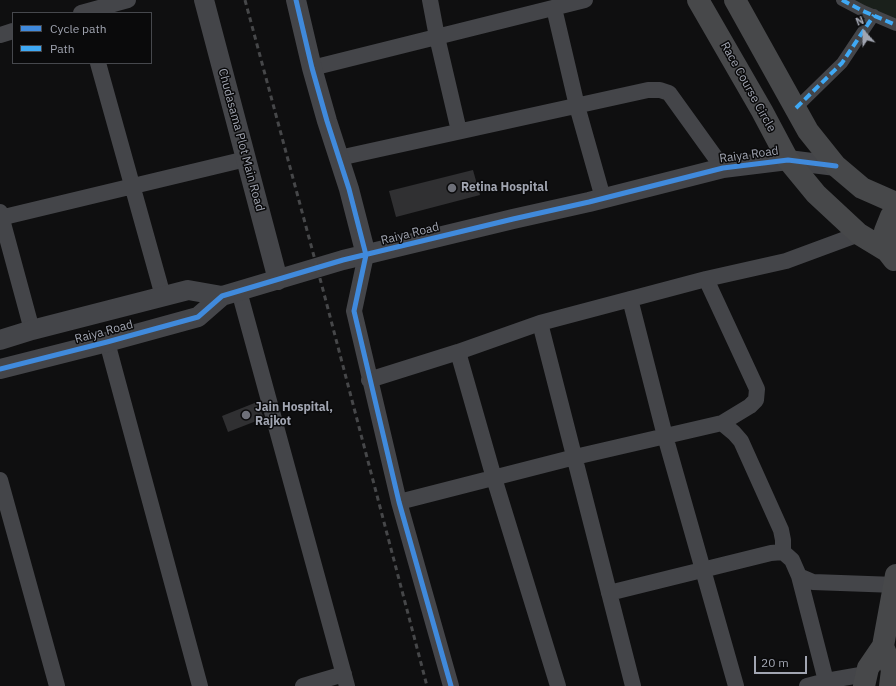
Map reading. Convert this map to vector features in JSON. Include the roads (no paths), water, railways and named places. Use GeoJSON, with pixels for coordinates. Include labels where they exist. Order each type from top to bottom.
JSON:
{"type":"FeatureCollection","features":[{"type":"Feature","properties":{"kind":"main road","name":"Race Course Circle"},"geometry":{"type":"LineString","coordinates":[[698,0],[762,111],[788,160],[816,194],[859,234],[892,257]]}},
{"type":"Feature","properties":{"kind":"main road"},"geometry":{"type":"LineString","coordinates":[[735,0],[808,131],[836,166],[862,188],[896,203]]}},
{"type":"Feature","properties":{"kind":"main road"},"geometry":{"type":"LineString","coordinates":[[892,257],[885,231],[891,216],[896,211]]}},
{"type":"Feature","properties":{"kind":"main road"},"geometry":{"type":"LineString","coordinates":[[865,680],[868,668],[883,646],[895,582]]}},
{"type":"Feature","properties":{"kind":"main road"},"geometry":{"type":"LineString","coordinates":[[883,646],[892,670],[890,686]]}},
{"type":"Feature","properties":{"kind":"street"},"geometry":{"type":"LineString","coordinates":[[82,10],[128,0]]}},
{"type":"Feature","properties":{"kind":"street","name":"Chudasama Plot Main Road"},"geometry":{"type":"LineString","coordinates":[[204,0],[278,280]]}},
{"type":"Feature","properties":{"kind":"street"},"geometry":{"type":"LineString","coordinates":[[296,0],[312,68],[349,189],[366,255],[354,311],[369,380],[399,502],[451,686]]}},
{"type":"Feature","properties":{"kind":"street"},"geometry":{"type":"LineString","coordinates":[[430,0],[459,131]]}},
{"type":"Feature","properties":{"kind":"street"},"geometry":{"type":"LineString","coordinates":[[312,68],[585,0]]}},
{"type":"Feature","properties":{"kind":"street"},"geometry":{"type":"LineString","coordinates":[[842,0],[863,11],[896,24]]}},
{"type":"Feature","properties":{"kind":"street"},"geometry":{"type":"LineString","coordinates":[[554,8],[577,106],[603,198]]}},
{"type":"Feature","properties":{"kind":"street"},"geometry":{"type":"LineString","coordinates":[[796,108],[842,63],[874,15]]}},
{"type":"Feature","properties":{"kind":"street"},"geometry":{"type":"LineString","coordinates":[[0,35],[12,31]]}},
{"type":"Feature","properties":{"kind":"street"},"geometry":{"type":"LineString","coordinates":[[98,64],[163,296]]}},
{"type":"Feature","properties":{"kind":"street"},"geometry":{"type":"LineString","coordinates":[[339,158],[648,90],[660,90],[669,93],[723,168]]}},
{"type":"Feature","properties":{"kind":"street"},"geometry":{"type":"LineString","coordinates":[[32,330],[0,216],[246,159]]}},
{"type":"Feature","properties":{"kind":"street","name":"Raiya Road"},"geometry":{"type":"LineString","coordinates":[[0,369],[198,317],[230,294],[343,260],[723,168],[788,160],[836,166]]}},
{"type":"Feature","properties":{"kind":"street"},"geometry":{"type":"LineString","coordinates":[[369,380],[458,352],[540,323],[706,279],[786,261],[859,234]]}},
{"type":"Feature","properties":{"kind":"street"},"geometry":{"type":"LineString","coordinates":[[399,502],[574,457],[722,423],[750,406],[756,400],[757,389],[706,279]]}},
{"type":"Feature","properties":{"kind":"street","name":"Raiya Road"},"geometry":{"type":"LineString","coordinates":[[0,340],[32,330],[188,290],[230,294]]}},
{"type":"Feature","properties":{"kind":"street"},"geometry":{"type":"LineString","coordinates":[[230,294],[346,680],[303,686]]}},
{"type":"Feature","properties":{"kind":"street"},"geometry":{"type":"LineString","coordinates":[[630,299],[665,436],[736,686]]}},
{"type":"Feature","properties":{"kind":"street"},"geometry":{"type":"LineString","coordinates":[[540,323],[633,686]]}},
{"type":"Feature","properties":{"kind":"street"},"geometry":{"type":"LineString","coordinates":[[107,342],[200,686]]}},
{"type":"Feature","properties":{"kind":"street"},"geometry":{"type":"LineString","coordinates":[[458,352],[494,478],[558,686]]}},
{"type":"Feature","properties":{"kind":"street"},"geometry":{"type":"LineString","coordinates":[[722,423],[734,432],[741,441],[781,530],[783,552]]}},
{"type":"Feature","properties":{"kind":"street"},"geometry":{"type":"LineString","coordinates":[[0,480],[57,686]]}},
{"type":"Feature","properties":{"kind":"street"},"geometry":{"type":"LineString","coordinates":[[609,593],[771,553],[783,552],[792,560],[799,576],[826,681]]}},
{"type":"Feature","properties":{"kind":"street"},"geometry":{"type":"LineString","coordinates":[[799,576],[813,582],[895,582]]}},
{"type":"Feature","properties":{"kind":"street"},"geometry":{"type":"LineString","coordinates":[[807,686],[826,681],[865,680]]}},
{"type":"Feature","properties":{"kind":"railway"},"geometry":{"type":"LineString","coordinates":[[245,0],[427,686]]}},
{"type":"Feature","properties":{"kind":"place","name":"Retina Hospital"},"geometry":{"type":"Point","coordinates":[452,188]}},
{"type":"Feature","properties":{"kind":"place","name":"Jain Hospital, Rajkot"},"geometry":{"type":"Point","coordinates":[246,415]}}]}
